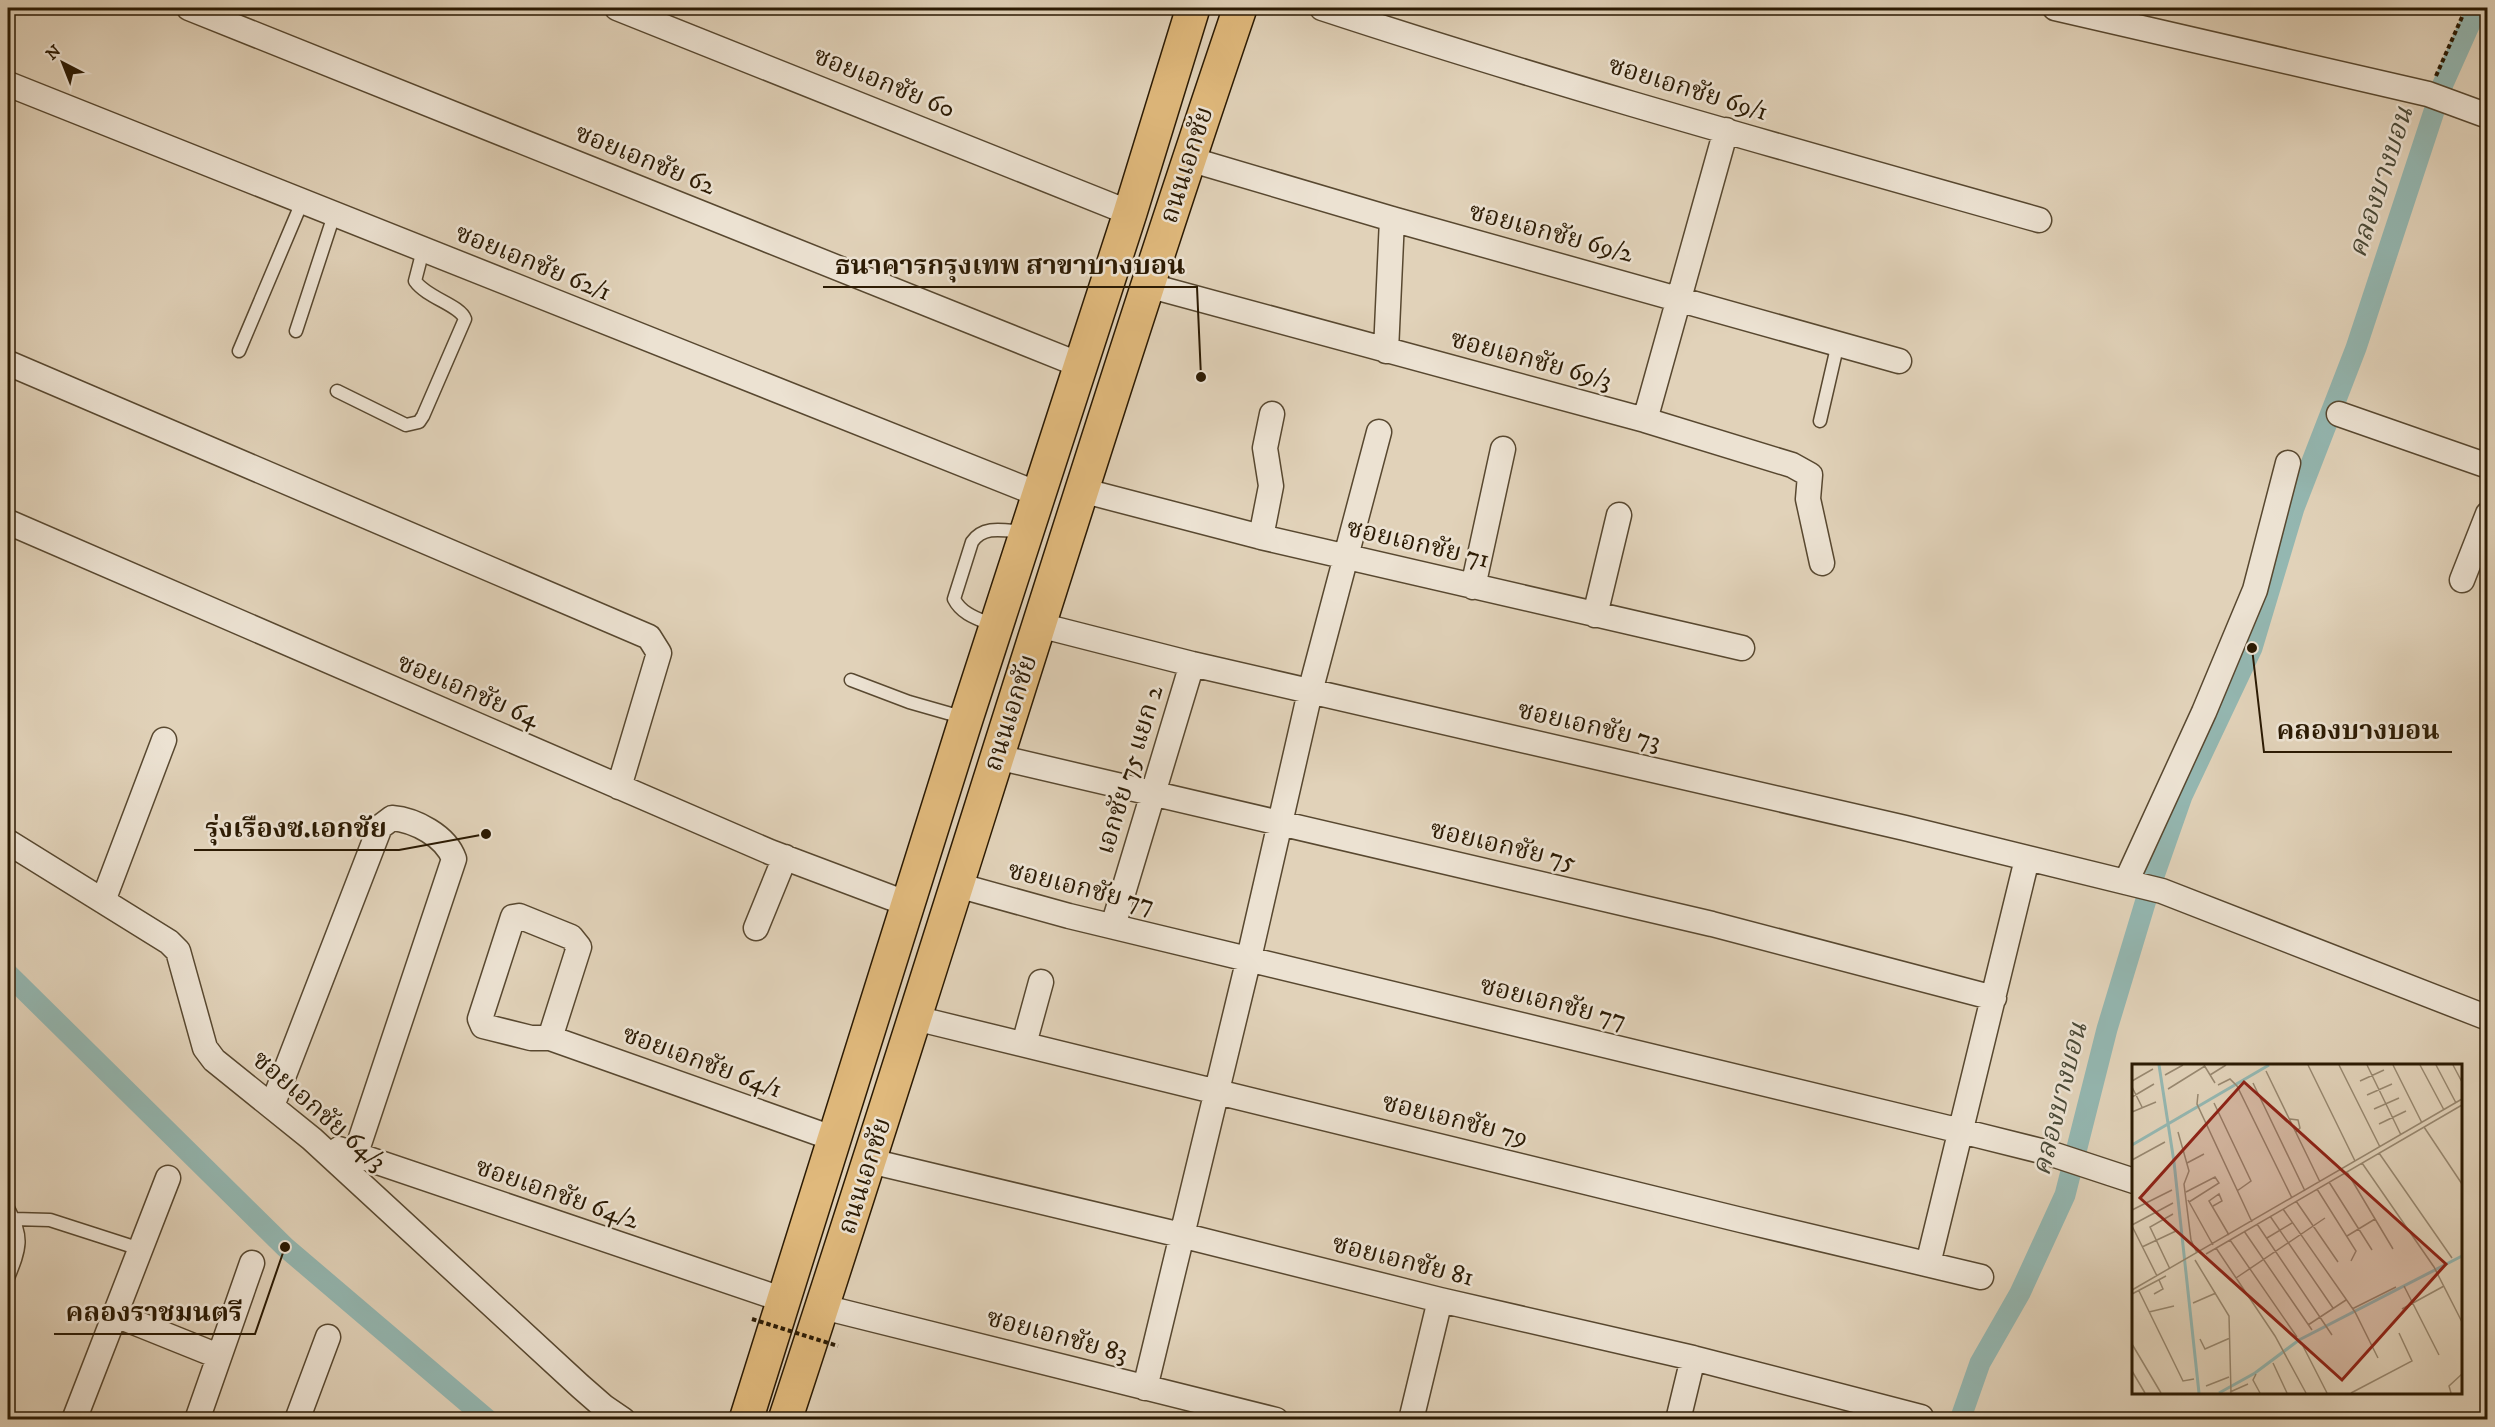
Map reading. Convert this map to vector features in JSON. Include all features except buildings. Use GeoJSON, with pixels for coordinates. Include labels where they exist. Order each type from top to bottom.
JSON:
{"type":"FeatureCollection","features":[{"type":"Feature","properties":{"kind":"main road","name":"ถนนเอกชัย"},"geometry":{"type":"LineString","coordinates":[[746,1419],[966,719],[1130,213],[1193,8]]}},
{"type":"Feature","properties":{"kind":"main road","name":"ถนนเอกชัย"},"geometry":{"type":"LineString","coordinates":[[785,1419],[870,1161],[1147,285],[1240,8]]}},
{"type":"Feature","properties":{"kind":"main road"},"geometry":{"type":"LineString","coordinates":[[935,819],[974,831]]}},
{"type":"Feature","properties":{"kind":"street","name":"ซอยเอกชัย 62"},"geometry":{"type":"LineString","coordinates":[[189,8],[1080,365]]}},
{"type":"Feature","properties":{"kind":"street","name":"ซอยเอกชัย 60"},"geometry":{"type":"LineString","coordinates":[[617,8],[663,16],[1130,213]]}},
{"type":"Feature","properties":{"kind":"street","name":"ซอยเอกชัย 69/1"},"geometry":{"type":"LineString","coordinates":[[1322,8],[1726,130],[2039,220]]}},
{"type":"Feature","properties":{"kind":"street"},"geometry":{"type":"LineString","coordinates":[[2055,8],[2431,95],[2487,116]]}},
{"type":"Feature","properties":{"kind":"street","name":"ซอยเอกชัย 62/1"},"geometry":{"type":"LineString","coordinates":[[8,84],[1038,494]]}},
{"type":"Feature","properties":{"kind":"street"},"geometry":{"type":"LineString","coordinates":[[1645,420],[1726,130]]}},
{"type":"Feature","properties":{"kind":"street","name":"ซอยเอกชัย 69/2"},"geometry":{"type":"LineString","coordinates":[[1189,159],[1392,219],[1678,297],[1899,361]]}},
{"type":"Feature","properties":{"kind":"street"},"geometry":{"type":"LineString","coordinates":[[1386,351],[1392,219]]}},
{"type":"Feature","properties":{"kind":"street","name":"ซอยเอกชัย 69/3"},"geometry":{"type":"LineString","coordinates":[[1147,285],[1645,420],[1792,465],[1808,473],[1810,479],[1808,499],[1810,516],[1822,563]]}},
{"type":"Feature","properties":{"kind":"street"},"geometry":{"type":"LineString","coordinates":[[8,363],[649,637],[659,653],[619,788]]}},
{"type":"Feature","properties":{"kind":"street"},"geometry":{"type":"LineString","coordinates":[[1261,537],[1271,486],[1265,448],[1272,414]]}},
{"type":"Feature","properties":{"kind":"street"},"geometry":{"type":"LineString","coordinates":[[2339,414],[2487,466]]}},
{"type":"Feature","properties":{"kind":"street"},"geometry":{"type":"LineString","coordinates":[[1145,1389],[1249,958],[1310,692],[1379,432]]}},
{"type":"Feature","properties":{"kind":"street"},"geometry":{"type":"LineString","coordinates":[[1473,587],[1503,449]]}},
{"type":"Feature","properties":{"kind":"street"},"geometry":{"type":"LineString","coordinates":[[2126,882],[2204,712],[2255,590],[2288,463]]}},
{"type":"Feature","properties":{"kind":"street","name":"ซอยเอกชัย 71"},"geometry":{"type":"LineString","coordinates":[[1082,490],[1261,537],[1742,648]]}},
{"type":"Feature","properties":{"kind":"street"},"geometry":{"type":"LineString","coordinates":[[1595,615],[1619,514]]}},
{"type":"Feature","properties":{"kind":"street"},"geometry":{"type":"LineString","coordinates":[[2462,580],[2487,514]]}},
{"type":"Feature","properties":{"kind":"street","name":"ซอยเอกชัย 64"},"geometry":{"type":"LineString","coordinates":[[8,522],[619,788],[785,857],[908,904]]}},
{"type":"Feature","properties":{"kind":"street","name":"ซอยเอกชัย 73"},"geometry":{"type":"LineString","coordinates":[[1039,625],[1310,692],[1905,828],[2162,891],[2487,1018]]}},
{"type":"Feature","properties":{"kind":"street","name":"เอกชัย 75 แยก 2"},"geometry":{"type":"LineString","coordinates":[[1113,926],[1192,664]]}},
{"type":"Feature","properties":{"kind":"street"},"geometry":{"type":"LineString","coordinates":[[103,901],[164,740]]}},
{"type":"Feature","properties":{"kind":"street","name":"ซอยเอกชัย 75"},"geometry":{"type":"LineString","coordinates":[[997,757],[1712,924],[1994,998]]}},
{"type":"Feature","properties":{"kind":"street"},"geometry":{"type":"LineString","coordinates":[[272,1106],[380,827],[392,818],[404,819],[443,840],[454,859],[355,1156]]}},
{"type":"Feature","properties":{"kind":"street","name":"ซอยเอกชัย 64/3"},"geometry":{"type":"LineString","coordinates":[[8,842],[169,942],[178,951],[205,1048],[214,1060],[312,1138],[580,1386],[604,1407],[623,1419]]}},
{"type":"Feature","properties":{"kind":"street"},"geometry":{"type":"LineString","coordinates":[[756,928],[785,857]]}},
{"type":"Feature","properties":{"kind":"street"},"geometry":{"type":"LineString","coordinates":[[1928,1264],[2027,859]]}},
{"type":"Feature","properties":{"kind":"street","name":"ซอยเอกชัย 77"},"geometry":{"type":"LineString","coordinates":[[957,885],[1113,926],[2049,1153],[2132,1181]]}},
{"type":"Feature","properties":{"kind":"street","name":"ซอยเอกชัย 64/1"},"geometry":{"type":"LineString","coordinates":[[550,1038],[579,947],[572,937],[519,916],[513,917],[480,1019],[483,1026],[531,1038],[550,1038],[835,1139]]}},
{"type":"Feature","properties":{"kind":"street"},"geometry":{"type":"LineString","coordinates":[[1024,1044],[1041,982]]}},
{"type":"Feature","properties":{"kind":"street","name":"ซอยเอกชัย 79"},"geometry":{"type":"LineString","coordinates":[[915,1018],[1981,1277]]}},
{"type":"Feature","properties":{"kind":"street","name":"ซอยเอกชัย 64/2"},"geometry":{"type":"LineString","coordinates":[[312,1138],[355,1156],[784,1300]]}},
{"type":"Feature","properties":{"kind":"street","name":"ซอยเอกชัย 81"},"geometry":{"type":"LineString","coordinates":[[870,1161],[1440,1300],[1693,1358],[1921,1417]]}},
{"type":"Feature","properties":{"kind":"street"},"geometry":{"type":"LineString","coordinates":[[74,1419],[168,1178]]}},
{"type":"Feature","properties":{"kind":"street"},"geometry":{"type":"LineString","coordinates":[[197,1419],[252,1263]]}},
{"type":"Feature","properties":{"kind":"street"},"geometry":{"type":"LineString","coordinates":[[1411,1419],[1440,1300]]}},
{"type":"Feature","properties":{"kind":"street","name":"ซอยเอกชัย 83"},"geometry":{"type":"LineString","coordinates":[[823,1307],[1145,1389],[1276,1419]]}},
{"type":"Feature","properties":{"kind":"street"},"geometry":{"type":"LineString","coordinates":[[116,1315],[218,1356]]}},
{"type":"Feature","properties":{"kind":"street"},"geometry":{"type":"LineString","coordinates":[[297,1419],[328,1337]]}},
{"type":"Feature","properties":{"kind":"street"},"geometry":{"type":"LineString","coordinates":[[1678,1419],[1693,1358]]}},
{"type":"Feature","properties":{"kind":"lane"},"geometry":{"type":"LineString","coordinates":[[239,351],[302,202]]}},
{"type":"Feature","properties":{"kind":"lane"},"geometry":{"type":"LineString","coordinates":[[296,331],[334,215]]}},
{"type":"Feature","properties":{"kind":"lane"},"geometry":{"type":"LineString","coordinates":[[337,391],[406,425],[419,422],[465,319],[458,309],[422,291],[415,281],[423,250]]}},
{"type":"Feature","properties":{"kind":"lane"},"geometry":{"type":"LineString","coordinates":[[1820,422],[1838,344]]}},
{"type":"Feature","properties":{"kind":"lane"},"geometry":{"type":"LineString","coordinates":[[996,627],[965,613],[954,599],[972,542],[977,534],[985,530],[1026,532]]}},
{"type":"Feature","properties":{"kind":"lane"},"geometry":{"type":"LineString","coordinates":[[851,680],[909,702],[966,719]]}},
{"type":"Feature","properties":{"kind":"lane"},"geometry":{"type":"LineString","coordinates":[[10,1214],[50,1220],[140,1249]]}},
{"type":"Feature","properties":{"kind":"lane"},"geometry":{"type":"LineString","coordinates":[[8,1278],[15,1261],[20,1235],[10,1214]]}},
{"type":"Feature","properties":{"kind":"path"},"geometry":{"type":"LineString","coordinates":[[2431,95],[2466,8]]}},
{"type":"Feature","properties":{"kind":"path"},"geometry":{"type":"LineString","coordinates":[[752,1319],[838,1346]]}},
{"type":"Feature","properties":{"kind":"waterway","name":"คลองบางบอน"},"geometry":{"type":"LineString","coordinates":[[1960,1420],[1980,1363],[2020,1293],[2065,1195],[2107,1029],[2149,890],[2182,796],[2252,648],[2294,508],[2356,348],[2443,84],[2477,8]]}},
{"type":"Feature","properties":{"kind":"waterway"},"geometry":{"type":"LineString","coordinates":[[8,974],[285,1247],[488,1420]]}},
{"type":"Feature","properties":{"kind":"place","name":"ธนาคารกรุงเทพ สาขาบางบอน"},"geometry":{"type":"Point","coordinates":[1201,377]}},
{"type":"Feature","properties":{"kind":"place","name":"คลองบางบอน"},"geometry":{"type":"Point","coordinates":[2252,648]}},
{"type":"Feature","properties":{"kind":"place","name":"รุ่งเรืองซ.เอกชัย"},"geometry":{"type":"Point","coordinates":[486,834]}},
{"type":"Feature","properties":{"kind":"place","name":"คลองราชมนตรี"},"geometry":{"type":"Point","coordinates":[285,1247]}}]}
